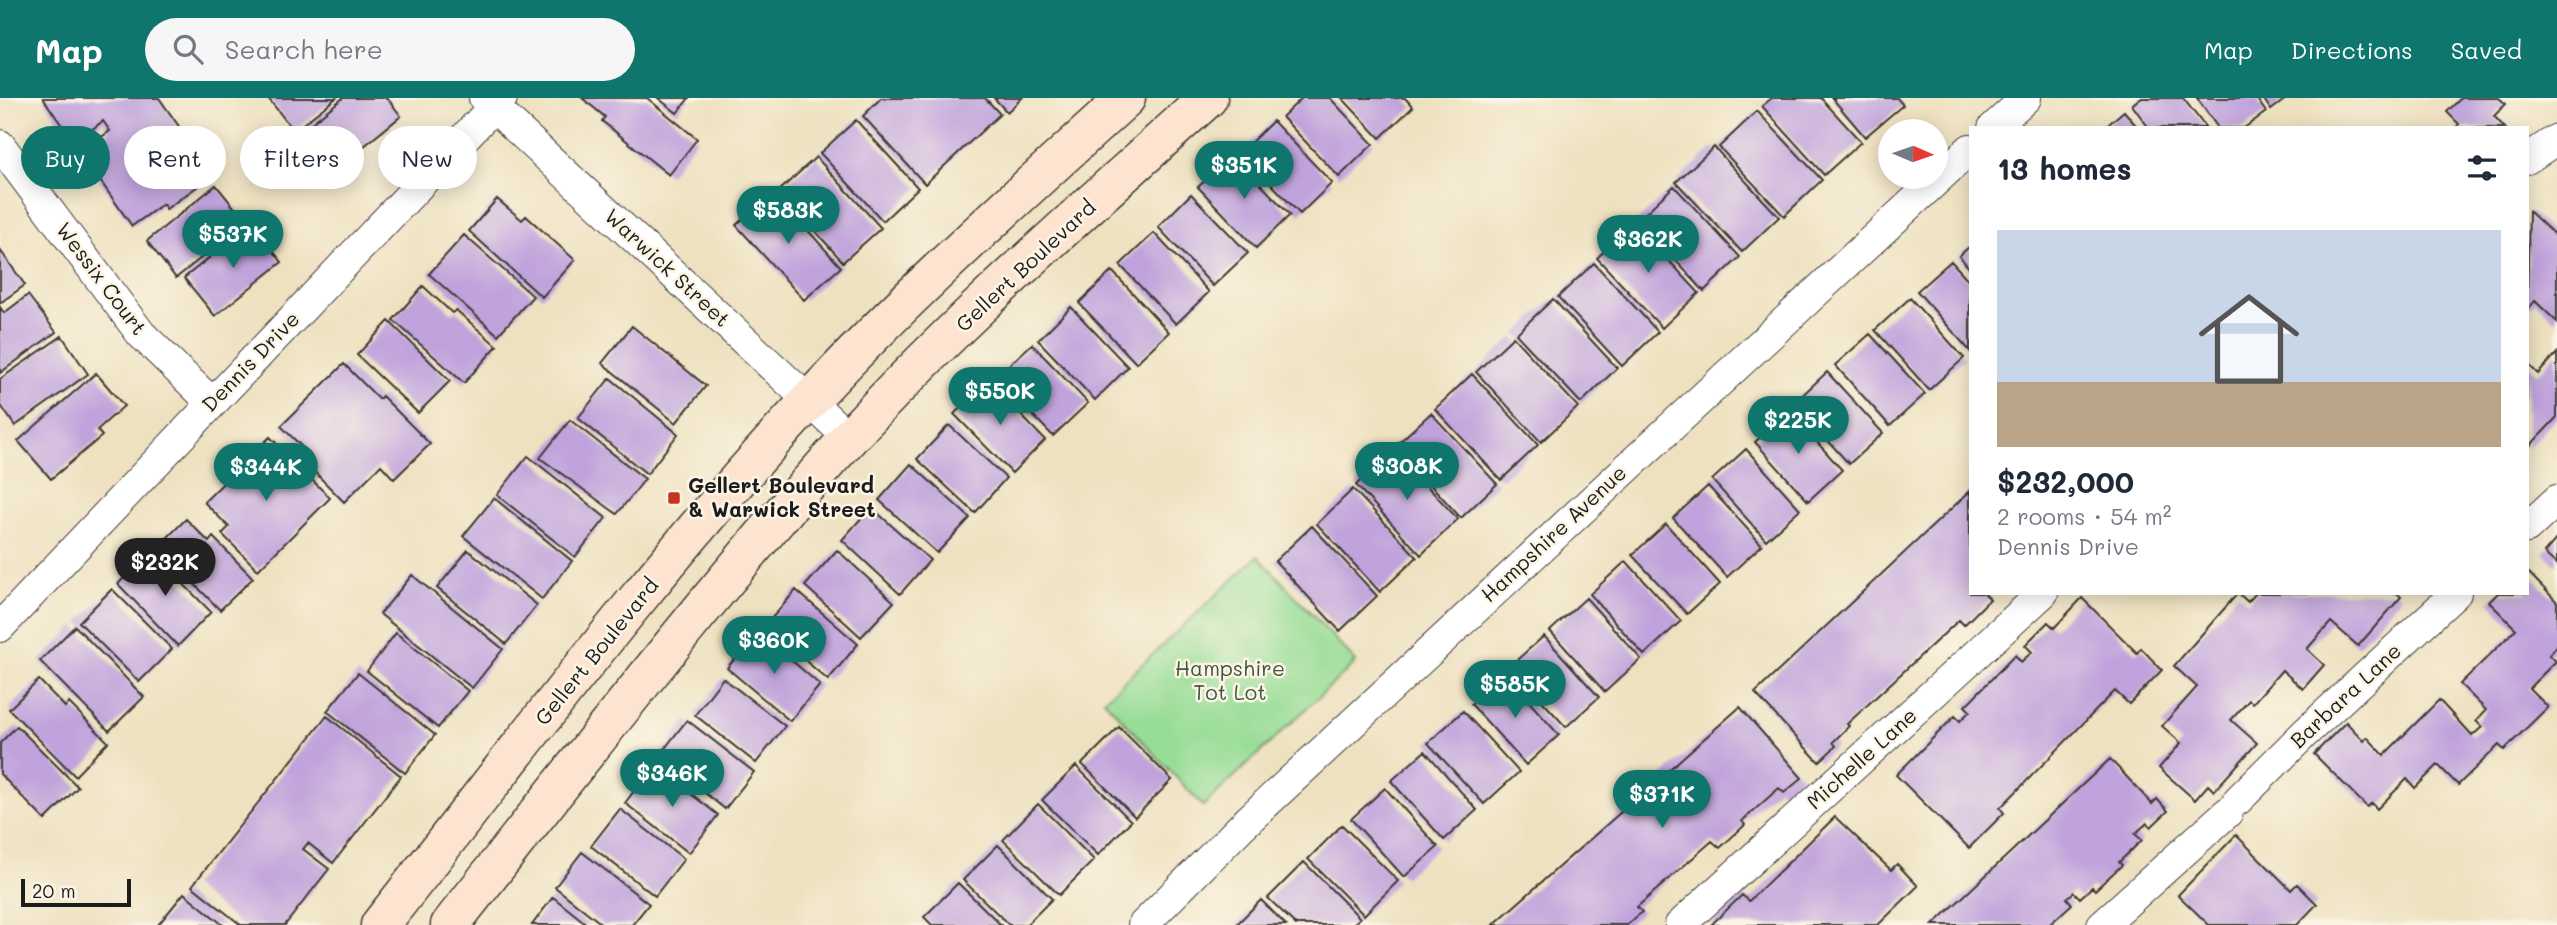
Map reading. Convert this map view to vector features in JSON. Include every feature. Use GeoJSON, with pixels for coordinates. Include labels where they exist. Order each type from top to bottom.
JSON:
{"type":"FeatureCollection","features":[{"type":"Feature","properties":{"kind":"main road","name":"Gellert Boulevard"},"geometry":{"type":"LineString","coordinates":[[380,925],[635,603],[811,399],[985,227],[1126,98]]}},
{"type":"Feature","properties":{"kind":"main road","name":"Gellert Boulevard"},"geometry":{"type":"LineString","coordinates":[[450,925],[677,638],[849,438],[1023,267],[1208,98]]}},
{"type":"Feature","properties":{"kind":"street"},"geometry":{"type":"LineString","coordinates":[[1995,126],[2026,98]]}},
{"type":"Feature","properties":{"kind":"street","name":"Warwick Street"},"geometry":{"type":"LineString","coordinates":[[493,102],[811,399],[849,438]]}},
{"type":"Feature","properties":{"kind":"street","name":"Dennis Drive"},"geometry":{"type":"LineString","coordinates":[[0,627],[493,102]]}},
{"type":"Feature","properties":{"kind":"street"},"geometry":{"type":"LineString","coordinates":[[2529,158],[2557,139]]}},
{"type":"Feature","properties":{"kind":"street","name":"Wessix Court"},"geometry":{"type":"LineString","coordinates":[[0,145],[141,334],[212,403]]}},
{"type":"Feature","properties":{"kind":"street","name":"Hampshire Avenue"},"geometry":{"type":"LineString","coordinates":[[1143,925],[1253,815],[1969,150]]}},
{"type":"Feature","properties":{"kind":"street"},"geometry":{"type":"LineString","coordinates":[[2529,526],[2557,500]]}},
{"type":"Feature","properties":{"kind":"street","name":"Michelle Lane"},"geometry":{"type":"LineString","coordinates":[[1680,925],[2041,595]]}},
{"type":"Feature","properties":{"kind":"street","name":"Barbara Lane"},"geometry":{"type":"LineString","coordinates":[[2102,925],[2233,806],[2305,733],[2454,595]]}},
{"type":"Feature","properties":{"kind":"green space","name":"Hampshire Tot Lot"},"geometry":{"type":"Polygon","coordinates":[[[1258,556],[1356,662],[1203,806],[1104,700],[1258,556]]]}},
{"type":"Feature","properties":{"kind":"building"},"geometry":{"type":"Polygon","coordinates":[[[43,98],[159,98],[179,126],[124,126],[124,189],[194,189],[166,209],[163,204],[132,226],[106,189],[110,189],[110,126],[103,121],[96,126],[62,126],[43,98]]]}},
{"type":"Feature","properties":{"kind":"building"},"geometry":{"type":"Polygon","coordinates":[[[268,98],[336,98],[300,126],[290,126],[268,98]]]}},
{"type":"Feature","properties":{"kind":"building"},"geometry":{"type":"Polygon","coordinates":[[[343,98],[387,98],[401,116],[389,126],[378,126],[378,135],[364,146],[364,126],[308,126],[343,98]]]}},
{"type":"Feature","properties":{"kind":"building"},"geometry":{"type":"Polygon","coordinates":[[[582,98],[647,98],[697,139],[669,175],[602,121],[605,117],[582,98]]]}},
{"type":"Feature","properties":{"kind":"building"},"geometry":{"type":"Polygon","coordinates":[[[658,98],[689,98],[677,113],[658,98]]]}},
{"type":"Feature","properties":{"kind":"building"},"geometry":{"type":"Polygon","coordinates":[[[881,98],[985,98],[1000,114],[925,184],[863,116],[881,98]]]}},
{"type":"Feature","properties":{"kind":"building"},"geometry":{"type":"Polygon","coordinates":[[[994,98],[1022,98],[1007,112],[994,98]]]}},
{"type":"Feature","properties":{"kind":"building"},"geometry":{"type":"Polygon","coordinates":[[[1302,98],[1330,98],[1373,144],[1339,177],[1282,117],[1302,98]]]}},
{"type":"Feature","properties":{"kind":"building"},"geometry":{"type":"Polygon","coordinates":[[[1342,98],[1405,98],[1413,107],[1380,138],[1342,98]]]}},
{"type":"Feature","properties":{"kind":"building"},"geometry":{"type":"Polygon","coordinates":[[[1772,98],[1821,98],[1861,142],[1824,175],[1762,106],[1772,98]]]}},
{"type":"Feature","properties":{"kind":"building"},"geometry":{"type":"Polygon","coordinates":[[[1832,98],[1897,98],[1903,105],[1886,119],[1878,119],[1878,126],[1865,137],[1832,98]]]}},
{"type":"Feature","properties":{"kind":"building"},"geometry":{"type":"Polygon","coordinates":[[[2140,98],[2183,98],[2204,126],[2148,126],[2132,105],[2140,98]]]}},
{"type":"Feature","properties":{"kind":"building"},"geometry":{"type":"Polygon","coordinates":[[[2197,98],[2256,98],[2266,112],[2247,126],[2217,126],[2197,98]]]}},
{"type":"Feature","properties":{"kind":"building"},"geometry":{"type":"Polygon","coordinates":[[[2263,98],[2287,98],[2271,110],[2263,98]]]}},
{"type":"Feature","properties":{"kind":"building"},"geometry":{"type":"Polygon","coordinates":[[[2461,98],[2499,98],[2506,104],[2494,116],[2503,126],[2458,126],[2459,124],[2447,112],[2461,98]]]}},
{"type":"Feature","properties":{"kind":"building"},"geometry":{"type":"Polygon","coordinates":[[[1757,111],[1822,180],[1784,216],[1719,147],[1757,111]]]}},
{"type":"Feature","properties":{"kind":"building"},"geometry":{"type":"Polygon","coordinates":[[[2124,111],[2136,126],[2106,126],[2124,111]]]}},
{"type":"Feature","properties":{"kind":"building"},"geometry":{"type":"Polygon","coordinates":[[[856,120],[918,188],[883,221],[820,153],[856,120]]]}},
{"type":"Feature","properties":{"kind":"building"},"geometry":{"type":"Polygon","coordinates":[[[1273,121],[1332,183],[1300,214],[1241,152],[1273,121]]]}},
{"type":"Feature","properties":{"kind":"building"},"geometry":{"type":"Polygon","coordinates":[[[1714,147],[1779,217],[1742,252],[1676,182],[1714,147]]]}},
{"type":"Feature","properties":{"kind":"building"},"geometry":{"type":"Polygon","coordinates":[[[1233,155],[1290,215],[1256,248],[1198,187],[1233,155]]]}},
{"type":"Feature","properties":{"kind":"building"},"geometry":{"type":"Polygon","coordinates":[[[816,157],[881,228],[843,262],[779,191],[816,157]]]}},
{"type":"Feature","properties":{"kind":"building"},"geometry":{"type":"Polygon","coordinates":[[[1674,186],[1740,257],[1704,291],[1638,220],[1674,186]]]}},
{"type":"Feature","properties":{"kind":"building"},"geometry":{"type":"Polygon","coordinates":[[[211,189],[219,189],[246,222],[176,278],[147,241],[211,189]]]}},
{"type":"Feature","properties":{"kind":"building"},"geometry":{"type":"Polygon","coordinates":[[[773,192],[841,267],[804,300],[736,225],[773,192]]]}},
{"type":"Feature","properties":{"kind":"building"},"geometry":{"type":"Polygon","coordinates":[[[1191,194],[1248,253],[1213,286],[1158,227],[1191,194]]]}},
{"type":"Feature","properties":{"kind":"building"},"geometry":{"type":"Polygon","coordinates":[[[497,199],[522,220],[526,216],[575,260],[542,297],[469,231],[497,199]]]}},
{"type":"Feature","properties":{"kind":"building"},"geometry":{"type":"Polygon","coordinates":[[[2529,211],[2557,237],[2557,322],[2535,301],[2529,308],[2529,211]]]}},
{"type":"Feature","properties":{"kind":"building"},"geometry":{"type":"Polygon","coordinates":[[[1634,223],[1699,293],[1662,328],[1597,258],[1634,223]]]}},
{"type":"Feature","properties":{"kind":"building"},"geometry":{"type":"Polygon","coordinates":[[[251,224],[282,262],[215,316],[184,278],[251,224]]]}},
{"type":"Feature","properties":{"kind":"building"},"geometry":{"type":"Polygon","coordinates":[[[1154,233],[1209,292],[1176,324],[1120,265],[1154,233]]]}},
{"type":"Feature","properties":{"kind":"building"},"geometry":{"type":"Polygon","coordinates":[[[464,235],[533,296],[498,335],[429,274],[464,235]]]}},
{"type":"Feature","properties":{"kind":"building"},"geometry":{"type":"Polygon","coordinates":[[[1969,247],[1969,268],[1959,256],[1969,247]]]}},
{"type":"Feature","properties":{"kind":"building"},"geometry":{"type":"Polygon","coordinates":[[[0,250],[25,285],[0,303],[0,250]]]}},
{"type":"Feature","properties":{"kind":"building"},"geometry":{"type":"Polygon","coordinates":[[[1951,261],[1969,281],[1969,350],[1917,291],[1951,261]]]}},
{"type":"Feature","properties":{"kind":"building"},"geometry":{"type":"Polygon","coordinates":[[[1594,263],[1658,332],[1622,366],[1558,297],[1594,263]]]}},
{"type":"Feature","properties":{"kind":"building"},"geometry":{"type":"Polygon","coordinates":[[[1112,271],[1169,332],[1136,363],[1079,303],[1112,271]]]}},
{"type":"Feature","properties":{"kind":"building"},"geometry":{"type":"Polygon","coordinates":[[[423,286],[452,313],[456,310],[497,346],[464,383],[393,320],[423,286]]]}},
{"type":"Feature","properties":{"kind":"building"},"geometry":{"type":"Polygon","coordinates":[[[28,295],[56,332],[0,373],[0,307],[4,313],[28,295]]]}},
{"type":"Feature","properties":{"kind":"building"},"geometry":{"type":"Polygon","coordinates":[[[1910,298],[1964,358],[1929,390],[1875,330],[1910,298]]]}},
{"type":"Feature","properties":{"kind":"building"},"geometry":{"type":"Polygon","coordinates":[[[1553,299],[1617,368],[1581,403],[1516,334],[1553,299]]]}},
{"type":"Feature","properties":{"kind":"building"},"geometry":{"type":"Polygon","coordinates":[[[1071,307],[1128,367],[1095,400],[1038,340],[1071,307]]]}},
{"type":"Feature","properties":{"kind":"building"},"geometry":{"type":"Polygon","coordinates":[[[389,321],[450,381],[418,413],[357,355],[389,321]]]}},
{"type":"Feature","properties":{"kind":"building"},"geometry":{"type":"Polygon","coordinates":[[[632,326],[706,386],[676,423],[602,363],[632,326]]]}},
{"type":"Feature","properties":{"kind":"building"},"geometry":{"type":"Polygon","coordinates":[[[1870,334],[1925,394],[1890,426],[1835,365],[1870,334]]]}},
{"type":"Feature","properties":{"kind":"building"},"geometry":{"type":"Polygon","coordinates":[[[62,336],[88,374],[15,426],[0,404],[0,379],[62,336]]]}},
{"type":"Feature","properties":{"kind":"building"},"geometry":{"type":"Polygon","coordinates":[[[1513,337],[1578,407],[1541,442],[1476,372],[1513,337]]]}},
{"type":"Feature","properties":{"kind":"building"},"geometry":{"type":"Polygon","coordinates":[[[1032,344],[1088,403],[1053,436],[996,377],[1032,344]]]}},
{"type":"Feature","properties":{"kind":"building"},"geometry":{"type":"Polygon","coordinates":[[[2557,353],[2557,417],[2529,447],[2529,365],[2538,374],[2557,353]]]}},
{"type":"Feature","properties":{"kind":"building"},"geometry":{"type":"Polygon","coordinates":[[[344,364],[379,399],[382,396],[430,444],[394,479],[381,465],[344,502],[298,455],[304,449],[281,426],[344,364]]]}},
{"type":"Feature","properties":{"kind":"building"},"geometry":{"type":"Polygon","coordinates":[[[1827,372],[1883,433],[1849,464],[1794,403],[1827,372]]]}},
{"type":"Feature","properties":{"kind":"building"},"geometry":{"type":"Polygon","coordinates":[[[96,373],[124,406],[97,430],[102,436],[51,479],[18,441],[96,373]]]}},
{"type":"Feature","properties":{"kind":"building"},"geometry":{"type":"Polygon","coordinates":[[[1472,374],[1538,445],[1501,480],[1435,409],[1472,374]]]}},
{"type":"Feature","properties":{"kind":"building"},"geometry":{"type":"Polygon","coordinates":[[[610,378],[678,434],[647,474],[578,418],[610,378]]]}},
{"type":"Feature","properties":{"kind":"building"},"geometry":{"type":"Polygon","coordinates":[[[988,381],[1045,440],[1012,473],[954,414],[988,381]]]}},
{"type":"Feature","properties":{"kind":"building"},"geometry":{"type":"Polygon","coordinates":[[[1789,411],[1842,470],[1808,501],[1755,442],[1789,411]]]}},
{"type":"Feature","properties":{"kind":"building"},"geometry":{"type":"Polygon","coordinates":[[[1431,413],[1497,484],[1461,518],[1395,446],[1431,413]]]}},
{"type":"Feature","properties":{"kind":"building"},"geometry":{"type":"Polygon","coordinates":[[[570,420],[645,479],[617,514],[540,458],[570,420]]]}},
{"type":"Feature","properties":{"kind":"building"},"geometry":{"type":"Polygon","coordinates":[[[949,425],[1006,478],[975,513],[917,459],[949,425]]]}},
{"type":"Feature","properties":{"kind":"building"},"geometry":{"type":"Polygon","coordinates":[[[270,437],[330,498],[258,570],[222,534],[229,527],[204,502],[270,437]]]}},
{"type":"Feature","properties":{"kind":"building"},"geometry":{"type":"Polygon","coordinates":[[[1746,449],[1800,509],[1766,540],[1712,480],[1746,449]]]}},
{"type":"Feature","properties":{"kind":"building"},"geometry":{"type":"Polygon","coordinates":[[[1393,450],[1458,519],[1421,555],[1356,485],[1393,450]]]}},
{"type":"Feature","properties":{"kind":"building"},"geometry":{"type":"Polygon","coordinates":[[[528,456],[606,518],[575,557],[497,495],[528,456]]]}},
{"type":"Feature","properties":{"kind":"building"},"geometry":{"type":"Polygon","coordinates":[[[911,464],[970,518],[937,553],[879,500],[911,464]]]}},
{"type":"Feature","properties":{"kind":"building"},"geometry":{"type":"Polygon","coordinates":[[[1708,486],[1762,545],[1727,577],[1673,518],[1708,486]]]}},
{"type":"Feature","properties":{"kind":"building"},"geometry":{"type":"Polygon","coordinates":[[[1353,489],[1417,557],[1380,592],[1317,524],[1353,489]]]}},
{"type":"Feature","properties":{"kind":"building"},"geometry":{"type":"Polygon","coordinates":[[[1969,492],[1969,595],[1986,595],[1990,599],[1964,625],[1959,620],[1847,724],[1849,726],[1833,742],[1836,746],[1819,762],[1755,693],[1969,492]]]}},
{"type":"Feature","properties":{"kind":"building"},"geometry":{"type":"Polygon","coordinates":[[[494,498],[572,561],[542,599],[463,536],[494,498]]]}},
{"type":"Feature","properties":{"kind":"building"},"geometry":{"type":"Polygon","coordinates":[[[871,507],[930,560],[900,594],[842,540],[871,507]]]}},
{"type":"Feature","properties":{"kind":"building"},"geometry":{"type":"Polygon","coordinates":[[[186,519],[209,542],[213,537],[253,578],[220,610],[158,547],[186,519]]]}},
{"type":"Feature","properties":{"kind":"building"},"geometry":{"type":"Polygon","coordinates":[[[1666,524],[1720,584],[1687,614],[1632,555],[1666,524]]]}},
{"type":"Feature","properties":{"kind":"building"},"geometry":{"type":"Polygon","coordinates":[[[1312,526],[1377,596],[1340,631],[1275,561],[1312,526]]]}},
{"type":"Feature","properties":{"kind":"building"},"geometry":{"type":"Polygon","coordinates":[[[2557,538],[2557,565],[2544,553],[2557,538]]]}},
{"type":"Feature","properties":{"kind":"building"},"geometry":{"type":"Polygon","coordinates":[[[468,550],[537,605],[506,644],[437,588],[468,550]]]}},
{"type":"Feature","properties":{"kind":"building"},"geometry":{"type":"Polygon","coordinates":[[[837,550],[894,602],[861,637],[805,586],[837,550]]]}},
{"type":"Feature","properties":{"kind":"building"},"geometry":{"type":"Polygon","coordinates":[[[151,551],[211,612],[178,646],[118,584],[151,551]]]}},
{"type":"Feature","properties":{"kind":"building"},"geometry":{"type":"Polygon","coordinates":[[[1626,561],[1681,621],[1644,655],[1590,594],[1626,561]]]}},
{"type":"Feature","properties":{"kind":"building"},"geometry":{"type":"Polygon","coordinates":[[[2529,573],[2557,602],[2557,646],[2549,655],[2556,661],[2529,688],[2548,707],[2504,750],[2499,745],[2458,785],[2438,765],[2415,788],[2407,779],[2377,809],[2372,803],[2367,807],[2314,754],[2346,722],[2364,741],[2367,737],[2384,755],[2439,700],[2472,736],[2482,727],[2476,721],[2486,710],[2460,684],[2516,629],[2489,602],[2496,595],[2529,595],[2529,573]]]}},
{"type":"Feature","properties":{"kind":"building"},"geometry":{"type":"Polygon","coordinates":[[[412,575],[503,649],[472,688],[380,614],[412,575]]]}},
{"type":"Feature","properties":{"kind":"building"},"geometry":{"type":"Polygon","coordinates":[[[112,589],[172,649],[139,682],[79,622],[112,589]]]}},
{"type":"Feature","properties":{"kind":"building"},"geometry":{"type":"Polygon","coordinates":[[[796,590],[858,644],[828,680],[765,626],[796,590]]]}},
{"type":"Feature","properties":{"kind":"building"},"geometry":{"type":"Polygon","coordinates":[[[2236,595],[2248,602],[2254,595],[2401,597],[2358,646],[2331,622],[2307,649],[2324,665],[2303,689],[2282,670],[2253,703],[2249,700],[2231,720],[2257,743],[2214,791],[2208,785],[2195,800],[2159,768],[2181,743],[2162,726],[2197,687],[2174,666],[2236,595]]]}},
{"type":"Feature","properties":{"kind":"building"},"geometry":{"type":"Polygon","coordinates":[[[1586,598],[1641,659],[1605,692],[1550,631],[1586,598]]]}},
{"type":"Feature","properties":{"kind":"building"},"geometry":{"type":"Polygon","coordinates":[[[2082,598],[2137,653],[2141,648],[2162,670],[2129,704],[2115,691],[2000,808],[2004,813],[1969,848],[1896,775],[1955,716],[1960,721],[1970,711],[1965,706],[2015,655],[2021,662],[2032,652],[2025,645],[2048,622],[2054,628],[2082,598]]]}},
{"type":"Feature","properties":{"kind":"building"},"geometry":{"type":"Polygon","coordinates":[[[75,626],[144,697],[109,731],[40,661],[75,626]]]}},
{"type":"Feature","properties":{"kind":"building"},"geometry":{"type":"Polygon","coordinates":[[[758,631],[820,685],[790,721],[727,668],[758,631]]]}},
{"type":"Feature","properties":{"kind":"building"},"geometry":{"type":"Polygon","coordinates":[[[396,633],[468,691],[438,728],[367,671],[396,633]]]}},
{"type":"Feature","properties":{"kind":"building"},"geometry":{"type":"Polygon","coordinates":[[[1544,636],[1599,697],[1566,727],[1510,666],[1544,636]]]}},
{"type":"Feature","properties":{"kind":"building"},"geometry":{"type":"Polygon","coordinates":[[[358,673],[435,735],[405,773],[327,711],[358,673]]]}},
{"type":"Feature","properties":{"kind":"building"},"geometry":{"type":"Polygon","coordinates":[[[1504,674],[1559,735],[1526,765],[1471,704],[1504,674]]]}},
{"type":"Feature","properties":{"kind":"building"},"geometry":{"type":"Polygon","coordinates":[[[723,678],[785,726],[756,763],[695,715],[723,678]]]}},
{"type":"Feature","properties":{"kind":"building"},"geometry":{"type":"Polygon","coordinates":[[[39,680],[65,707],[69,703],[108,742],[75,776],[9,709],[39,680]]]}},
{"type":"Feature","properties":{"kind":"building"},"geometry":{"type":"Polygon","coordinates":[[[1740,707],[1802,778],[1784,793],[1779,788],[1742,821],[1745,825],[1720,848],[1712,841],[1637,907],[1642,912],[1627,925],[1493,925],[1740,707]]]}},
{"type":"Feature","properties":{"kind":"building"},"geometry":{"type":"Polygon","coordinates":[[[1463,711],[1519,772],[1484,804],[1428,743],[1463,711]]]}},
{"type":"Feature","properties":{"kind":"building"},"geometry":{"type":"Polygon","coordinates":[[[327,716],[401,776],[333,863],[308,843],[303,849],[329,869],[285,925],[241,925],[192,886],[327,716]]]}},
{"type":"Feature","properties":{"kind":"building"},"geometry":{"type":"Polygon","coordinates":[[[687,720],[754,772],[725,809],[659,756],[687,720]]]}},
{"type":"Feature","properties":{"kind":"building"},"geometry":{"type":"Polygon","coordinates":[[[17,726],[78,787],[45,820],[0,774],[0,743],[17,726]]]}},
{"type":"Feature","properties":{"kind":"building"},"geometry":{"type":"Polygon","coordinates":[[[1119,727],[1172,780],[1135,817],[1082,764],[1119,727]]]}},
{"type":"Feature","properties":{"kind":"building"},"geometry":{"type":"Polygon","coordinates":[[[1425,751],[1477,810],[1444,840],[1391,781],[1425,751]]]}},
{"type":"Feature","properties":{"kind":"building"},"geometry":{"type":"Polygon","coordinates":[[[2110,759],[2152,804],[2157,799],[2168,811],[2151,827],[2147,823],[2135,834],[2142,840],[2119,862],[2122,865],[2095,890],[2092,887],[2080,898],[2074,892],[2067,898],[2072,904],[2049,925],[1933,925],[2110,759]]]}},
{"type":"Feature","properties":{"kind":"building"},"geometry":{"type":"Polygon","coordinates":[[[654,765],[718,815],[689,853],[625,803],[654,765]]]}},
{"type":"Feature","properties":{"kind":"building"},"geometry":{"type":"Polygon","coordinates":[[[1076,766],[1131,821],[1098,855],[1042,800],[1076,766]]]}},
{"type":"Feature","properties":{"kind":"building"},"geometry":{"type":"Polygon","coordinates":[[[1385,788],[1438,847],[1404,877],[1351,819],[1385,788]]]}},
{"type":"Feature","properties":{"kind":"building"},"geometry":{"type":"Polygon","coordinates":[[[1038,804],[1094,860],[1059,895],[1003,840],[1038,804]]]}},
{"type":"Feature","properties":{"kind":"building"},"geometry":{"type":"Polygon","coordinates":[[[620,809],[684,859],[655,896],[591,846],[620,809]]]}},
{"type":"Feature","properties":{"kind":"building"},"geometry":{"type":"Polygon","coordinates":[[[1835,817],[1891,870],[1897,864],[1918,886],[1878,925],[1711,925],[1742,895],[1749,901],[1835,817]]]}},
{"type":"Feature","properties":{"kind":"building"},"geometry":{"type":"Polygon","coordinates":[[[1342,825],[1398,881],[1364,915],[1308,859],[1342,825]]]}},
{"type":"Feature","properties":{"kind":"building"},"geometry":{"type":"Polygon","coordinates":[[[2236,835],[2291,890],[2297,884],[2317,904],[2297,925],[2209,925],[2178,895],[2236,835]]]}},
{"type":"Feature","properties":{"kind":"building"},"geometry":{"type":"Polygon","coordinates":[[[998,845],[1052,899],[1026,925],[1009,925],[963,880],[998,845]]]}},
{"type":"Feature","properties":{"kind":"building"},"geometry":{"type":"Polygon","coordinates":[[[582,852],[649,904],[632,925],[603,925],[555,887],[582,852]]]}},
{"type":"Feature","properties":{"kind":"building"},"geometry":{"type":"Polygon","coordinates":[[[1304,862],[1360,918],[1352,925],[1296,925],[1268,898],[1304,862]]]}},
{"type":"Feature","properties":{"kind":"building"},"geometry":{"type":"Polygon","coordinates":[[[958,883],[1001,925],[932,925],[924,917],[958,883]]]}},
{"type":"Feature","properties":{"kind":"building"},"geometry":{"type":"Polygon","coordinates":[[[184,893],[223,925],[158,925],[184,893]]]}},
{"type":"Feature","properties":{"kind":"building"},"geometry":{"type":"Polygon","coordinates":[[[553,897],[588,925],[532,925],[553,897]]]}},
{"type":"Feature","properties":{"kind":"building"},"geometry":{"type":"Polygon","coordinates":[[[1261,900],[1286,925],[1236,925],[1261,900]]]}},
{"type":"Feature","properties":{"kind":"place","name":"Gellert Boulevard & Warwick Street"},"geometry":{"type":"Point","coordinates":[674,498]}}]}
